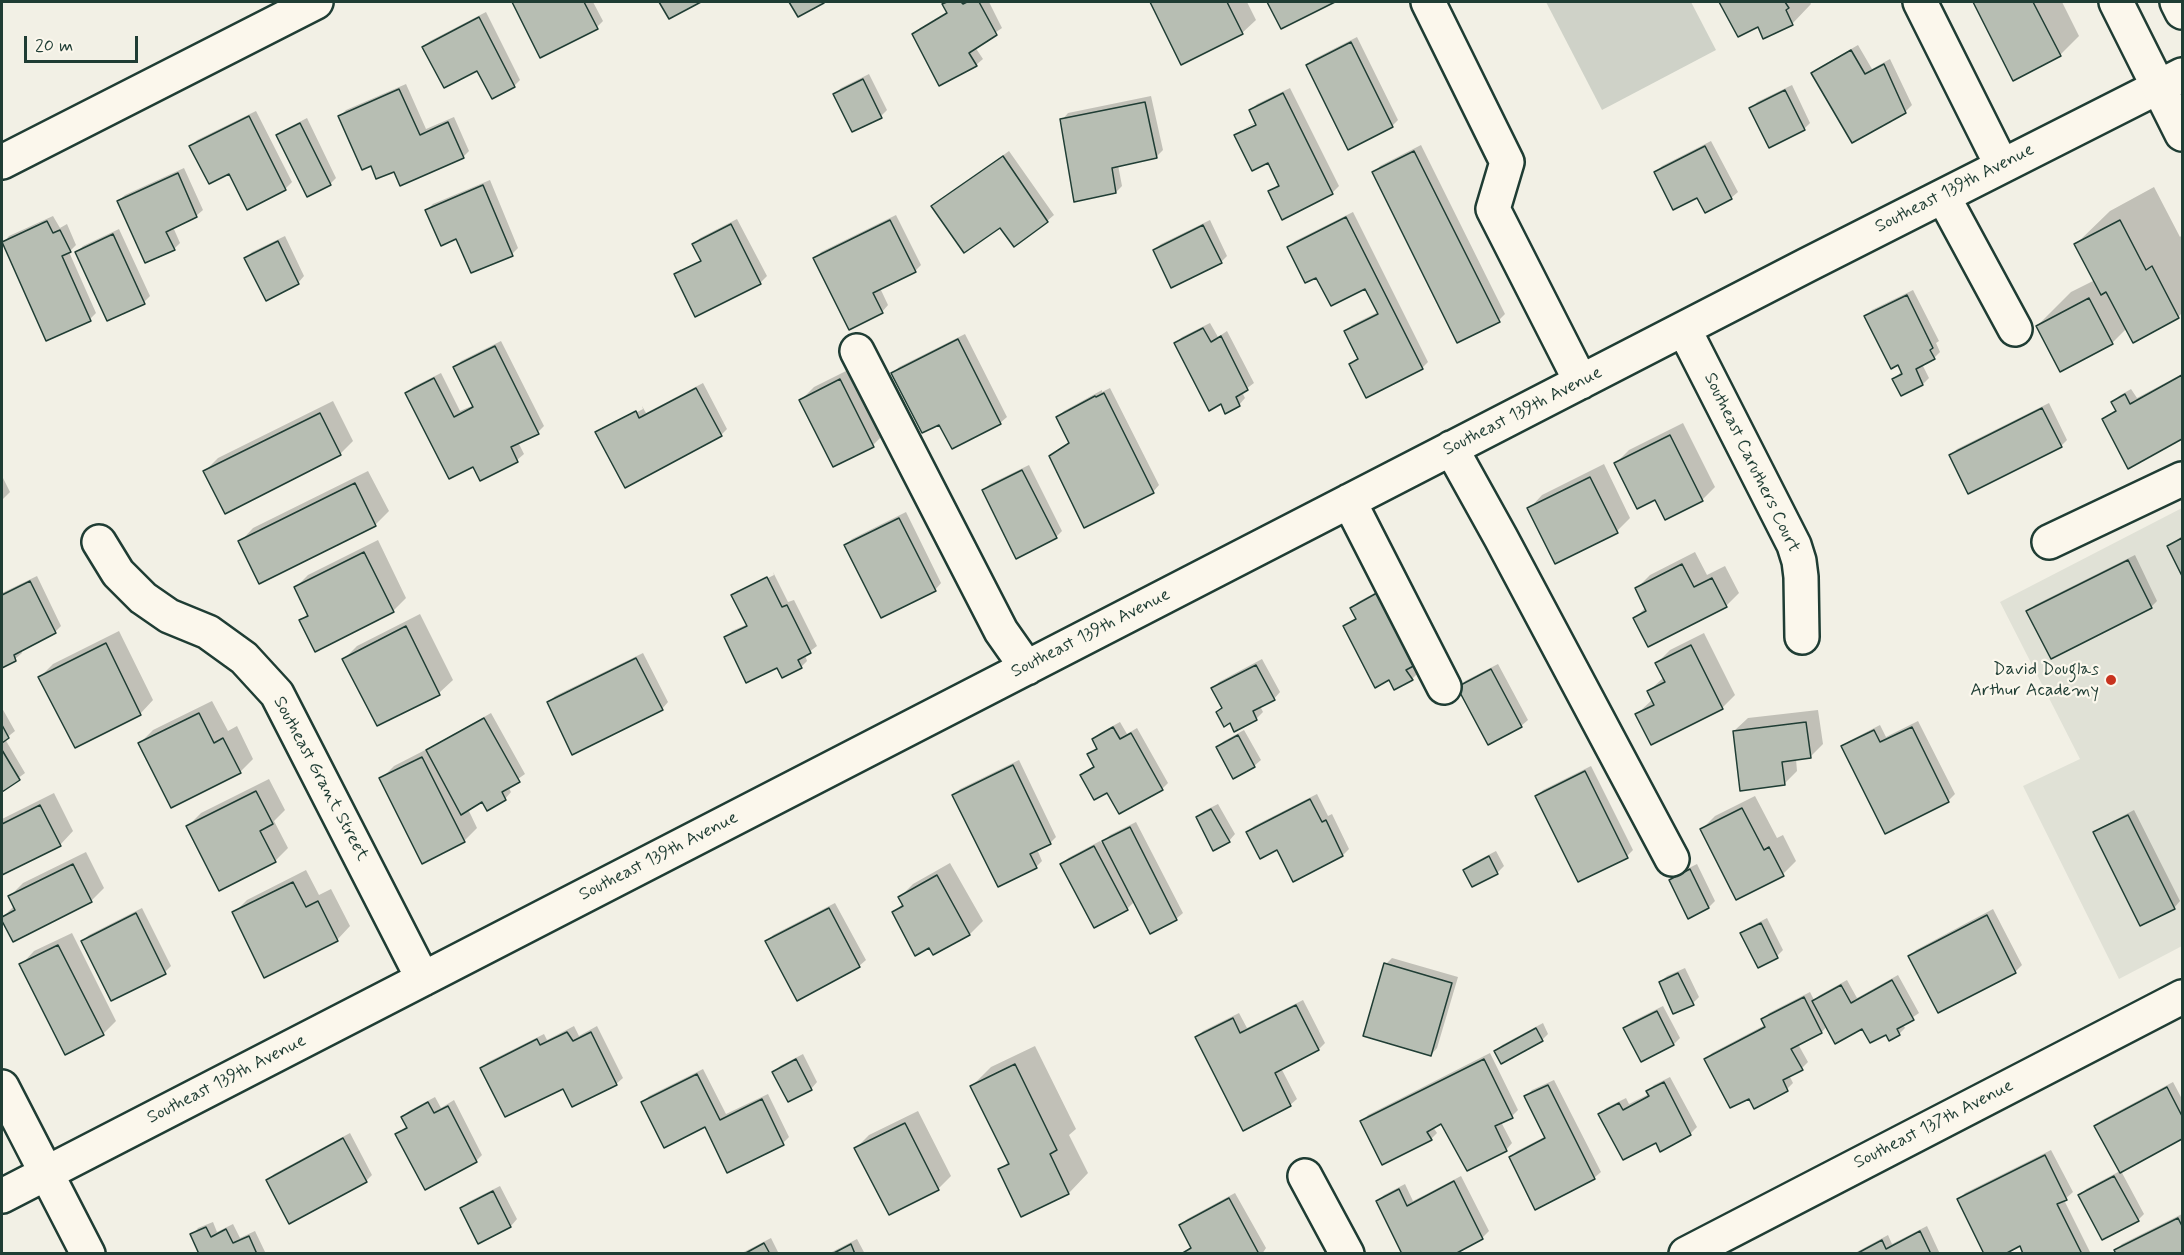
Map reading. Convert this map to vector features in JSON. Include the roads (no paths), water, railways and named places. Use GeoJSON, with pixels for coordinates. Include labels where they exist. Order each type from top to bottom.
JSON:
{"type":"FeatureCollection","features":[{"type":"Feature","properties":{"kind":"street"},"geometry":{"type":"LineString","coordinates":[[2,162],[316,2]]}},
{"type":"Feature","properties":{"kind":"street"},"geometry":{"type":"LineString","coordinates":[[1428,2],[1507,162],[1494,209],[1581,382]]}},
{"type":"Feature","properties":{"kind":"street"},"geometry":{"type":"LineString","coordinates":[[1920,2],[2002,166]]}},
{"type":"Feature","properties":{"kind":"street"},"geometry":{"type":"LineString","coordinates":[[2116,2],[2170,81],[2182,134]]}},
{"type":"Feature","properties":{"kind":"street"},"geometry":{"type":"LineString","coordinates":[[2177,2],[2182,12]]}},
{"type":"Feature","properties":{"kind":"street","name":"Southeast 139th Avenue"},"geometry":{"type":"LineString","coordinates":[[2,1196],[1684,328],[2170,81]]}},
{"type":"Feature","properties":{"kind":"street"},"geometry":{"type":"LineString","coordinates":[[1943,196],[2015,329]]}},
{"type":"Feature","properties":{"kind":"street","name":"Southeast Caruthers Court"},"geometry":{"type":"LineString","coordinates":[[1684,328],[1794,545],[1801,577],[1802,637]]}},
{"type":"Feature","properties":{"kind":"street"},"geometry":{"type":"LineString","coordinates":[[857,351],[1001,631],[1027,668]]}},
{"type":"Feature","properties":{"kind":"street"},"geometry":{"type":"LineString","coordinates":[[1451,448],[1672,859]]}},
{"type":"Feature","properties":{"kind":"street"},"geometry":{"type":"LineString","coordinates":[[2049,542],[2182,478]]}},
{"type":"Feature","properties":{"kind":"street"},"geometry":{"type":"LineString","coordinates":[[1349,501],[1444,687]]}},
{"type":"Feature","properties":{"kind":"street","name":"Southeast Grant Street"},"geometry":{"type":"LineString","coordinates":[[99,542],[117,573],[143,598],[169,616],[208,632],[244,658],[277,694],[423,979]]}},
{"type":"Feature","properties":{"kind":"street","name":"Southeast 137th Avenue"},"geometry":{"type":"LineString","coordinates":[[1686,1254],[2182,997]]}},
{"type":"Feature","properties":{"kind":"street"},"geometry":{"type":"LineString","coordinates":[[2,1087],[88,1254]]}},
{"type":"Feature","properties":{"kind":"street"},"geometry":{"type":"LineString","coordinates":[[1305,1176],[1347,1254]]}},
{"type":"Feature","properties":{"kind":"place","name":"David Douglas Arthur Academy"},"geometry":{"type":"Point","coordinates":[2111,680]}}]}
